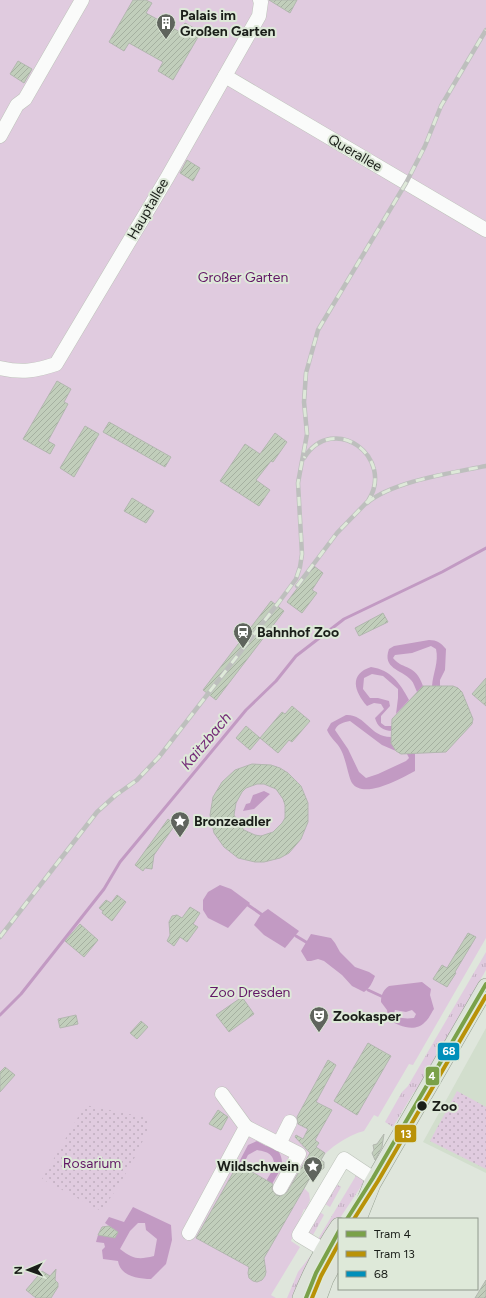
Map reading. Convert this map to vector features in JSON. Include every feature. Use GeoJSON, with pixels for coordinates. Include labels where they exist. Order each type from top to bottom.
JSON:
{"type":"FeatureCollection","features":[{"type":"Feature","properties":{"kind":"main road"},"geometry":{"type":"LineString","coordinates":[[345,1218],[370,1179],[486,987]]}},
{"type":"Feature","properties":{"kind":"main road"},"geometry":{"type":"LineString","coordinates":[[358,1218],[370,1179]]}},
{"type":"Feature","properties":{"kind":"main road"},"geometry":{"type":"LineString","coordinates":[[318,1298],[325,1279],[331,1251],[338,1229]]}},
{"type":"Feature","properties":{"kind":"main road"},"geometry":{"type":"LineString","coordinates":[[301,1298],[308,1280],[331,1251]]}},
{"type":"Feature","properties":{"kind":"street"},"geometry":{"type":"LineString","coordinates":[[0,136],[17,105],[25,99],[82,0]]}},
{"type":"Feature","properties":{"kind":"street","name":"Hauptallee"},"geometry":{"type":"LineString","coordinates":[[0,368],[12,371],[36,371],[56,364],[259,16],[260,0]]}},
{"type":"Feature","properties":{"kind":"street","name":"Querallee"},"geometry":{"type":"LineString","coordinates":[[225,76],[486,230]]}},
{"type":"Feature","properties":{"kind":"street"},"geometry":{"type":"LineString","coordinates":[[222,1094],[246,1127],[303,1156],[280,1188]]}},
{"type":"Feature","properties":{"kind":"street"},"geometry":{"type":"LineString","coordinates":[[278,1144],[290,1122]]}},
{"type":"Feature","properties":{"kind":"street"},"geometry":{"type":"LineString","coordinates":[[188,1233],[246,1127]]}},
{"type":"Feature","properties":{"kind":"street"},"geometry":{"type":"LineString","coordinates":[[331,1251],[299,1236],[311,1207],[330,1171],[344,1159],[370,1179]]}},
{"type":"Feature","properties":{"kind":"shaded area"},"geometry":{"type":"Polygon","coordinates":[[[429,640],[439,642],[446,649],[445,670],[440,680],[440,686],[432,686],[437,654],[436,649],[431,646],[412,653],[395,655],[393,658],[401,665],[413,670],[420,679],[423,686],[417,692],[414,684],[407,676],[390,665],[388,661],[389,649],[394,646],[429,640]]]}},
{"type":"Feature","properties":{"kind":"shaded area"},"geometry":{"type":"Polygon","coordinates":[[[371,667],[384,671],[394,678],[409,700],[396,714],[398,689],[383,676],[372,674],[364,678],[363,689],[370,698],[378,698],[389,701],[390,706],[381,716],[381,723],[385,726],[392,726],[392,731],[383,729],[376,721],[375,718],[384,709],[381,704],[374,703],[367,706],[359,695],[357,689],[356,684],[359,674],[371,667]]]}},
{"type":"Feature","properties":{"kind":"shaded area"},"geometry":{"type":"Polygon","coordinates":[[[346,715],[359,718],[378,734],[392,737],[391,743],[396,751],[382,745],[350,721],[337,726],[335,730],[348,749],[359,772],[366,778],[406,761],[409,758],[407,754],[415,754],[415,771],[393,782],[374,789],[358,788],[352,783],[340,747],[330,736],[327,730],[331,723],[346,715]]]}},
{"type":"Feature","properties":{"kind":"shaded area"},"geometry":{"type":"Polygon","coordinates":[[[264,791],[270,794],[254,809],[243,811],[246,804],[250,803],[253,795],[264,791]]]}},
{"type":"Feature","properties":{"kind":"shaded area"},"geometry":{"type":"Polygon","coordinates":[[[220,885],[231,889],[250,903],[228,928],[208,918],[203,910],[203,900],[208,892],[220,885]]]}},
{"type":"Feature","properties":{"kind":"shaded area"},"geometry":{"type":"Polygon","coordinates":[[[268,909],[299,931],[285,948],[264,935],[254,925],[261,914],[268,909]]]}},
{"type":"Feature","properties":{"kind":"shaded area"},"geometry":{"type":"Polygon","coordinates":[[[311,934],[331,938],[340,952],[355,967],[375,976],[368,989],[364,992],[352,986],[342,975],[324,961],[318,959],[307,961],[301,951],[311,934]]]}},
{"type":"Feature","properties":{"kind":"shaded area"},"geometry":{"type":"Polygon","coordinates":[[[422,982],[431,989],[430,995],[434,1009],[429,1018],[421,1025],[412,1028],[402,1026],[389,1020],[387,1010],[381,1002],[381,997],[385,989],[389,986],[422,982]],[[395,1010],[394,1013],[406,1018],[414,1018],[416,1014],[412,1010],[406,1012],[395,1010]]]}},
{"type":"Feature","properties":{"kind":"shaded area"},"geometry":{"type":"Polygon","coordinates":[[[486,1028],[486,1173],[423,1142],[486,1028]]]}},
{"type":"Feature","properties":{"kind":"shaded area"},"geometry":{"type":"Polygon","coordinates":[[[257,1141],[266,1146],[276,1147],[281,1158],[282,1166],[272,1184],[266,1181],[275,1166],[270,1154],[257,1150],[248,1155],[242,1167],[238,1164],[248,1145],[257,1141]]]}},
{"type":"Feature","properties":{"kind":"shaded area"},"geometry":{"type":"Polygon","coordinates":[[[133,1207],[171,1225],[172,1240],[166,1264],[151,1279],[130,1276],[122,1270],[118,1261],[103,1259],[102,1250],[105,1247],[104,1243],[96,1242],[98,1235],[115,1237],[118,1232],[105,1223],[109,1217],[124,1222],[133,1207]],[[138,1223],[130,1231],[120,1249],[132,1257],[144,1258],[154,1256],[157,1239],[146,1230],[145,1223],[138,1223]]]}},
{"type":"Feature","properties":{"kind":"green space","name":"Großer Garten"},"geometry":{"type":"Polygon","coordinates":[[[0,0],[486,0],[486,938],[413,1065],[409,1064],[378,1117],[374,1115],[364,1131],[347,1138],[329,1150],[321,1159],[324,1162],[324,1168],[318,1173],[314,1171],[304,1188],[309,1193],[310,1200],[306,1210],[304,1209],[291,1241],[300,1247],[271,1295],[276,1298],[0,1298],[0,0]]]}},
{"type":"Feature","properties":{"kind":"green space"},"geometry":{"type":"Polygon","coordinates":[[[486,952],[486,970],[449,1034],[420,1091],[414,1092],[393,1127],[385,1122],[402,1092],[408,1086],[486,952]]]}},
{"type":"Feature","properties":{"kind":"green space"},"geometry":{"type":"Polygon","coordinates":[[[457,1091],[486,1107],[486,1169],[430,1141],[457,1091]]]}},
{"type":"Feature","properties":{"kind":"green space","name":"Rosarium"},"geometry":{"type":"Polygon","coordinates":[[[85,1105],[149,1118],[149,1128],[135,1157],[118,1187],[101,1211],[42,1179],[85,1105]]]}},
{"type":"Feature","properties":{"kind":"green space"},"geometry":{"type":"Polygon","coordinates":[[[357,1174],[366,1179],[340,1218],[338,1218],[338,1221],[324,1242],[318,1239],[357,1174]]]}},
{"type":"Feature","properties":{"kind":"green space"},"geometry":{"type":"Polygon","coordinates":[[[336,1184],[341,1187],[330,1207],[325,1204],[336,1184]]]}},
{"type":"Feature","properties":{"kind":"green space"},"geometry":{"type":"Polygon","coordinates":[[[320,1212],[324,1215],[313,1235],[308,1233],[320,1212]]]}},
{"type":"Feature","properties":{"kind":"green space"},"geometry":{"type":"Polygon","coordinates":[[[312,1254],[315,1259],[296,1298],[287,1298],[298,1272],[312,1254]]]}},
{"type":"Feature","properties":{"kind":"building","name":"Palais im Großen Garten"},"geometry":{"type":"Polygon","coordinates":[[[133,0],[146,0],[152,3],[146,13],[180,32],[185,23],[201,32],[173,80],[158,71],[163,62],[129,43],[124,51],[109,42],[133,0]]]}},
{"type":"Feature","properties":{"kind":"building"},"geometry":{"type":"Polygon","coordinates":[[[269,0],[297,0],[290,13],[269,0]]]}},
{"type":"Feature","properties":{"kind":"building"},"geometry":{"type":"Polygon","coordinates":[[[18,61],[32,69],[24,83],[10,74],[18,61]]]}},
{"type":"Feature","properties":{"kind":"building"},"geometry":{"type":"Polygon","coordinates":[[[187,160],[200,168],[193,181],[180,173],[187,160]]]}},
{"type":"Feature","properties":{"kind":"building"},"geometry":{"type":"Polygon","coordinates":[[[57,381],[71,389],[64,402],[68,404],[48,441],[55,445],[50,454],[23,439],[57,381]]]}},
{"type":"Feature","properties":{"kind":"building"},"geometry":{"type":"Polygon","coordinates":[[[109,422],[171,457],[165,467],[103,432],[109,422]]]}},
{"type":"Feature","properties":{"kind":"building"},"geometry":{"type":"Polygon","coordinates":[[[85,426],[99,434],[74,477],[60,468],[85,426]]]}},
{"type":"Feature","properties":{"kind":"building"},"geometry":{"type":"Polygon","coordinates":[[[275,433],[287,442],[273,462],[271,461],[256,480],[270,490],[259,506],[220,481],[245,444],[260,454],[275,433]]]}},
{"type":"Feature","properties":{"kind":"building"},"geometry":{"type":"Polygon","coordinates":[[[132,498],[154,511],[146,523],[124,511],[132,498]]]}},
{"type":"Feature","properties":{"kind":"building"},"geometry":{"type":"Polygon","coordinates":[[[314,566],[323,573],[312,590],[317,593],[302,613],[287,602],[314,566]]]}},
{"type":"Feature","properties":{"kind":"building"},"geometry":{"type":"Polygon","coordinates":[[[271,601],[284,611],[216,700],[203,690],[271,601]]]}},
{"type":"Feature","properties":{"kind":"building"},"geometry":{"type":"Polygon","coordinates":[[[383,613],[388,622],[359,636],[355,628],[383,613]]]}},
{"type":"Feature","properties":{"kind":"building"},"geometry":{"type":"Polygon","coordinates":[[[486,678],[486,706],[472,694],[486,678]]]}},
{"type":"Feature","properties":{"kind":"building"},"geometry":{"type":"Polygon","coordinates":[[[423,686],[453,686],[458,688],[462,692],[473,719],[472,724],[446,752],[401,754],[396,751],[391,743],[392,719],[423,686]]]}},
{"type":"Feature","properties":{"kind":"building"},"geometry":{"type":"Polygon","coordinates":[[[292,706],[310,721],[292,742],[289,740],[278,753],[260,738],[282,712],[285,714],[292,706]]]}},
{"type":"Feature","properties":{"kind":"building"},"geometry":{"type":"Polygon","coordinates":[[[246,726],[260,738],[250,750],[236,738],[246,726]]]}},
{"type":"Feature","properties":{"kind":"building"},"geometry":{"type":"Polygon","coordinates":[[[252,764],[271,765],[288,773],[301,786],[308,803],[308,822],[301,839],[289,853],[280,858],[264,862],[255,862],[238,858],[224,847],[214,833],[210,815],[213,797],[222,782],[235,770],[252,764]],[[257,784],[246,788],[242,792],[236,803],[234,815],[244,830],[261,836],[273,832],[285,818],[285,805],[283,799],[276,789],[264,784],[257,784]]]}},
{"type":"Feature","properties":{"kind":"building"},"geometry":{"type":"Polygon","coordinates":[[[168,819],[175,825],[154,855],[152,869],[145,868],[143,871],[135,865],[168,819]]]}},
{"type":"Feature","properties":{"kind":"building"},"geometry":{"type":"Polygon","coordinates":[[[117,895],[126,902],[112,921],[102,913],[103,911],[99,908],[106,900],[111,903],[117,895]]]}},
{"type":"Feature","properties":{"kind":"building"},"geometry":{"type":"Polygon","coordinates":[[[190,907],[200,913],[193,924],[198,927],[187,942],[180,937],[174,946],[167,941],[170,935],[169,922],[172,916],[177,915],[182,918],[190,907]]]}},
{"type":"Feature","properties":{"kind":"building"},"geometry":{"type":"Polygon","coordinates":[[[80,924],[98,940],[84,957],[65,941],[80,924]]]}},
{"type":"Feature","properties":{"kind":"building"},"geometry":{"type":"Polygon","coordinates":[[[468,933],[476,937],[447,987],[433,979],[442,965],[447,968],[468,933]]]}},
{"type":"Feature","properties":{"kind":"building"},"geometry":{"type":"Polygon","coordinates":[[[242,997],[254,1014],[229,1032],[216,1015],[242,997]]]}},
{"type":"Feature","properties":{"kind":"building"},"geometry":{"type":"Polygon","coordinates":[[[76,1015],[78,1024],[60,1028],[58,1019],[76,1015]]]}},
{"type":"Feature","properties":{"kind":"building"},"geometry":{"type":"Polygon","coordinates":[[[141,1021],[148,1027],[137,1039],[130,1033],[141,1021]]]}},
{"type":"Feature","properties":{"kind":"building"},"geometry":{"type":"Polygon","coordinates":[[[368,1043],[391,1056],[357,1115],[334,1101],[368,1043]]]}},
{"type":"Feature","properties":{"kind":"building"},"geometry":{"type":"Polygon","coordinates":[[[328,1060],[336,1065],[316,1102],[332,1110],[315,1140],[319,1143],[316,1147],[325,1153],[321,1160],[324,1162],[324,1168],[318,1173],[314,1171],[264,1258],[266,1272],[265,1276],[262,1280],[257,1282],[253,1281],[249,1278],[249,1267],[196,1238],[238,1164],[273,1184],[272,1189],[276,1195],[281,1196],[287,1192],[310,1153],[295,1137],[296,1135],[303,1139],[308,1129],[298,1124],[297,1117],[328,1060]]]}},
{"type":"Feature","properties":{"kind":"building"},"geometry":{"type":"Polygon","coordinates":[[[5,1067],[15,1075],[0,1092],[0,1072],[5,1067]]]}},
{"type":"Feature","properties":{"kind":"building"},"geometry":{"type":"Polygon","coordinates":[[[218,1110],[228,1117],[221,1130],[209,1124],[218,1110]]]}},
{"type":"Feature","properties":{"kind":"building"},"geometry":{"type":"Polygon","coordinates":[[[384,1134],[382,1147],[375,1160],[372,1153],[374,1150],[373,1145],[377,1144],[384,1134]]]}},
{"type":"Feature","properties":{"kind":"building"},"geometry":{"type":"Polygon","coordinates":[[[109,1226],[118,1232],[115,1238],[98,1235],[102,1227],[109,1226]]]}},
{"type":"Feature","properties":{"kind":"building"},"geometry":{"type":"Polygon","coordinates":[[[56,1269],[55,1280],[58,1283],[58,1287],[51,1298],[36,1298],[26,1290],[42,1271],[50,1276],[56,1269]]]}},
{"type":"Feature","properties":{"kind":"building"},"geometry":{"type":"Polygon","coordinates":[[[486,1280],[486,1298],[475,1298],[486,1280]]]}},
{"type":"Feature","properties":{"kind":"waterway","name":"Kaitzbach"},"geometry":{"type":"LineString","coordinates":[[0,1015],[21,994],[104,889],[120,862],[246,710],[276,681],[296,656],[344,619],[442,572],[486,548]]}},
{"type":"Feature","properties":{"kind":"waterway"},"geometry":{"type":"LineString","coordinates":[[248,905],[261,914]]}},
{"type":"Feature","properties":{"kind":"waterway"},"geometry":{"type":"LineString","coordinates":[[296,936],[306,942]]}},
{"type":"Feature","properties":{"kind":"waterway"},"geometry":{"type":"LineString","coordinates":[[368,990],[381,996]]}},
{"type":"Feature","properties":{"kind":"railway"},"geometry":{"type":"LineString","coordinates":[[0,937],[97,812],[116,795],[137,780],[159,757],[296,579],[302,554],[298,483],[307,434],[304,402],[306,373],[318,330],[406,183],[425,146],[441,106],[486,30]]}},
{"type":"Feature","properties":{"kind":"railway"},"geometry":{"type":"LineString","coordinates":[[297,586],[337,533],[368,501],[375,485],[374,470],[368,456],[358,446],[345,440],[331,439],[317,445],[304,458]]}},
{"type":"Feature","properties":{"kind":"railway"},"geometry":{"type":"LineString","coordinates":[[367,503],[378,495],[407,483],[486,466]]}},
{"type":"Feature","properties":{"kind":"tram line","name":"4"},"geometry":{"type":"LineString","coordinates":[[348,1218],[373,1178],[486,984]]}},
{"type":"Feature","properties":{"kind":"tram line","name":"13"},"geometry":{"type":"LineString","coordinates":[[355,1218],[378,1181],[486,996]]}},
{"type":"Feature","properties":{"kind":"tram line","name":"4"},"geometry":{"type":"LineString","coordinates":[[306,1298],[316,1273],[338,1233]]}},
{"type":"Feature","properties":{"kind":"tram line","name":"13"},"geometry":{"type":"LineString","coordinates":[[312,1298],[321,1276],[338,1245]]}},
{"type":"Feature","properties":{"kind":"transit line","name":"68"},"geometry":{"type":"LineString","coordinates":[[351,1218],[372,1184],[486,987]]}},
{"type":"Feature","properties":{"kind":"transit line","name":"68"},"geometry":{"type":"LineString","coordinates":[[309,1298],[318,1274],[338,1239]]}},
{"type":"Feature","properties":{"kind":"place","name":"Palais im Großen Garten"},"geometry":{"type":"Point","coordinates":[166,40]}},
{"type":"Feature","properties":{"kind":"place","name":"Bahnhof Zoo"},"geometry":{"type":"Point","coordinates":[243,649]}},
{"type":"Feature","properties":{"kind":"place","name":"Bronzeadler"},"geometry":{"type":"Point","coordinates":[180,838]}},
{"type":"Feature","properties":{"kind":"place","name":"Zookasper"},"geometry":{"type":"Point","coordinates":[319,1033]}},
{"type":"Feature","properties":{"kind":"place","name":"Zoo"},"geometry":{"type":"Point","coordinates":[422,1106]}},
{"type":"Feature","properties":{"kind":"place","name":"Wildschwein"},"geometry":{"type":"Point","coordinates":[313,1183]}},
{"type":"Feature","properties":{"kind":"park label","name":"Zoo Dresden"},"geometry":{"type":"Point","coordinates":[250,992]}}]}
